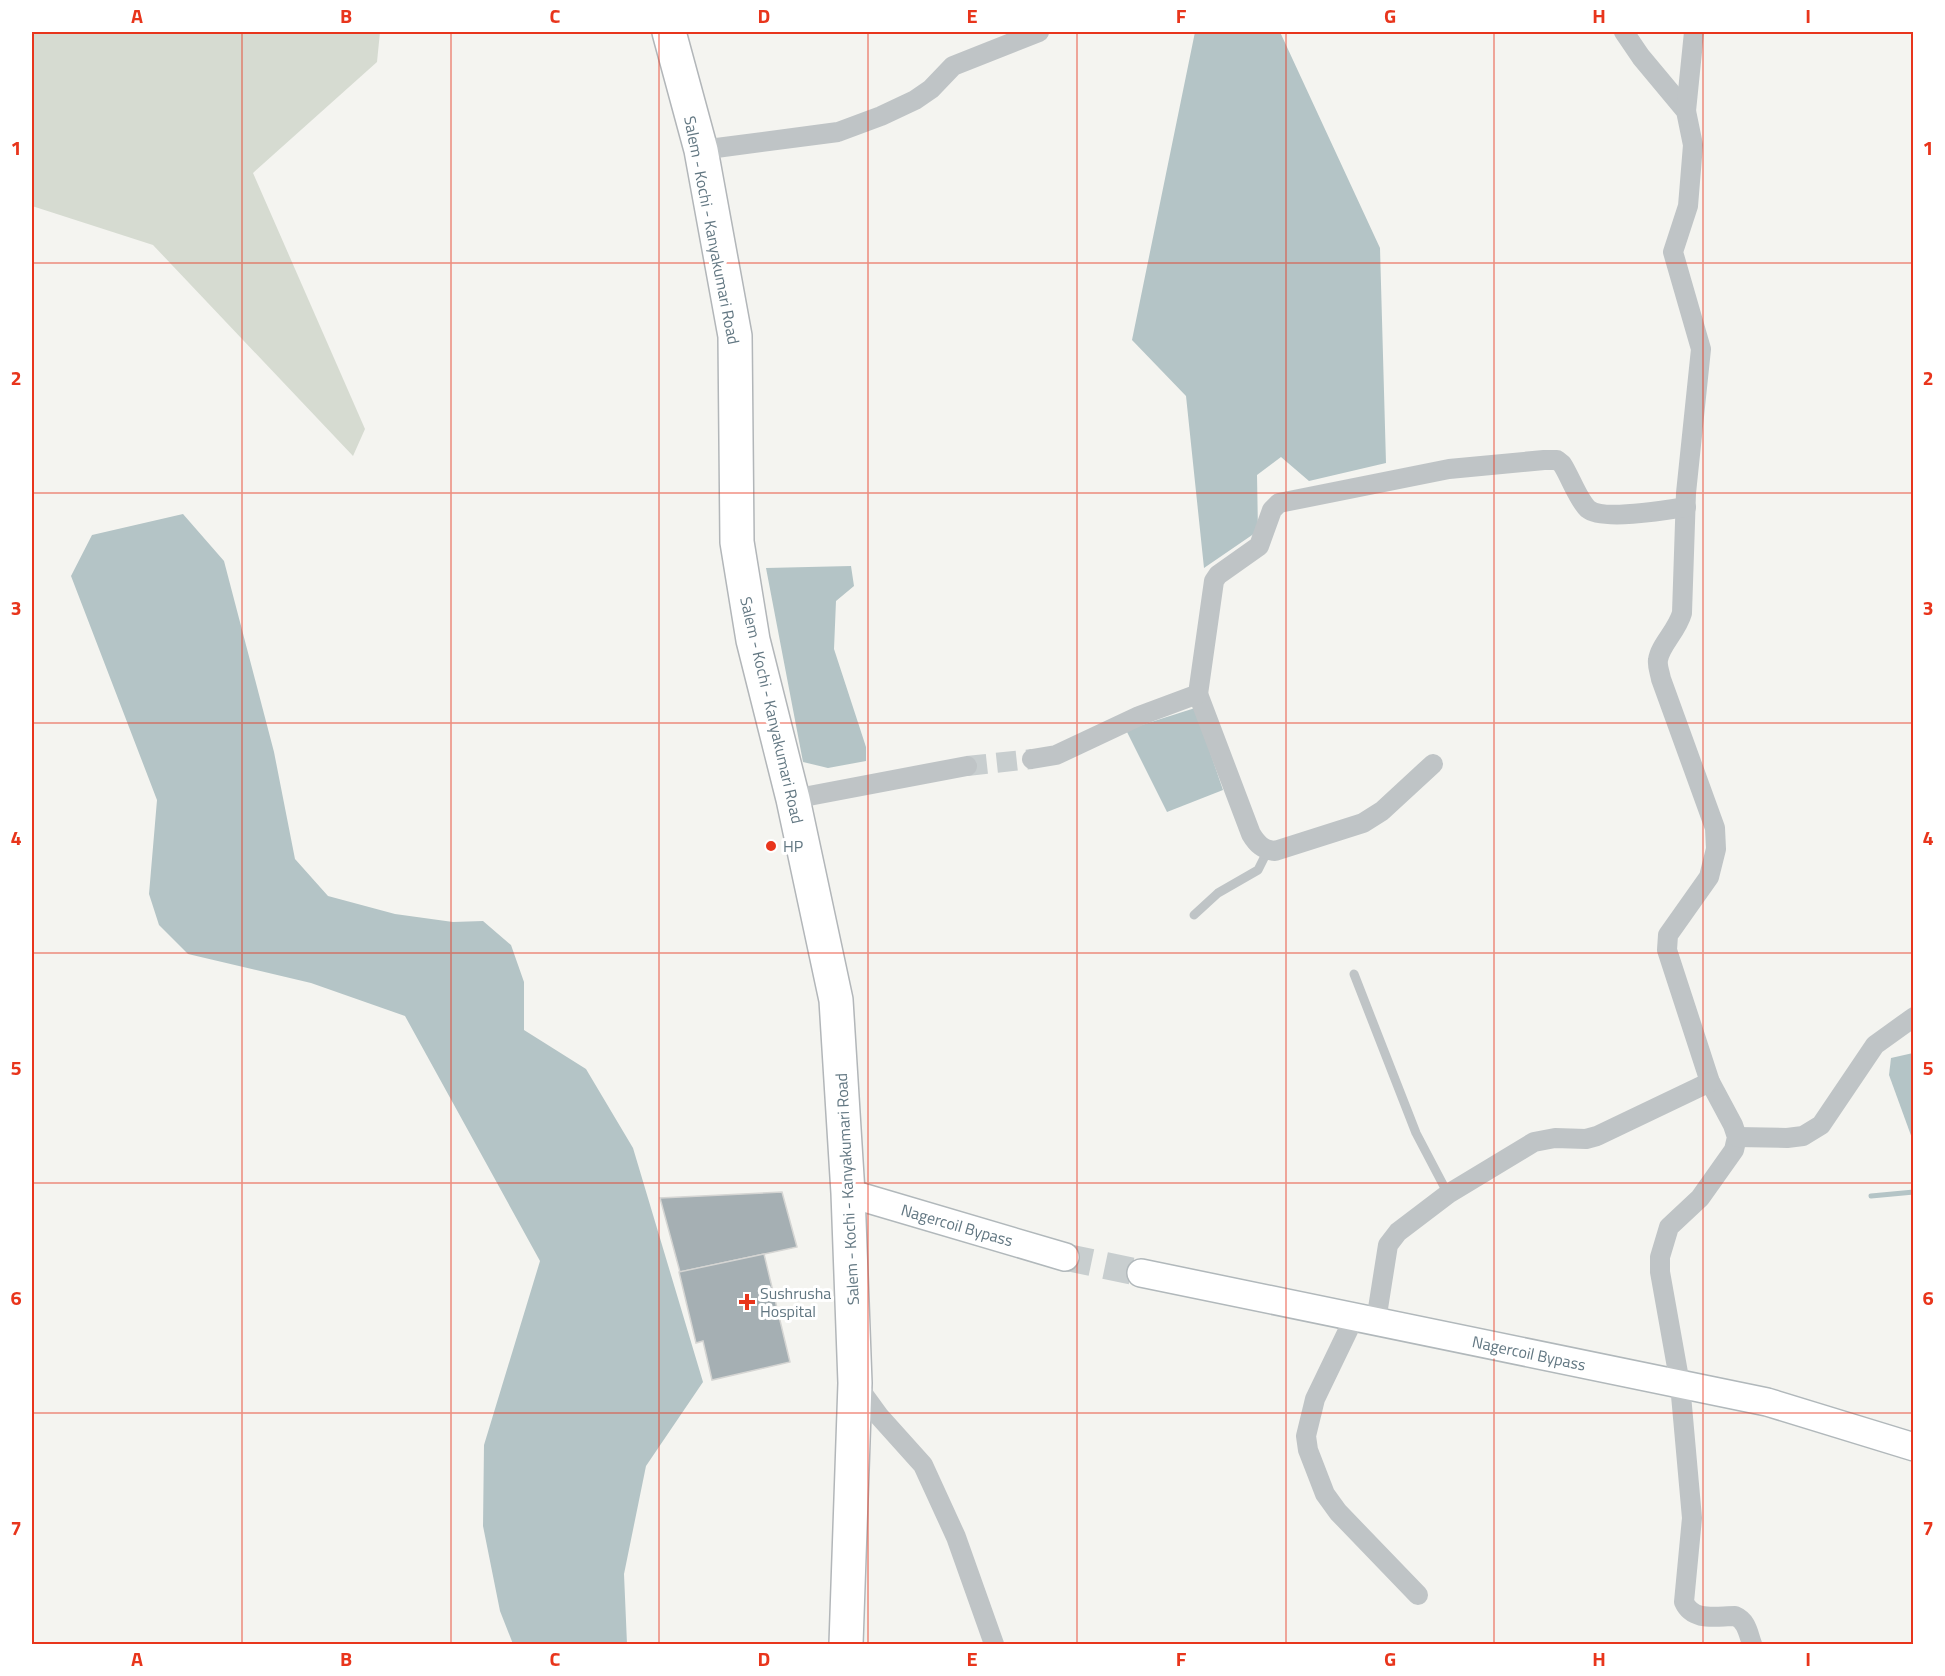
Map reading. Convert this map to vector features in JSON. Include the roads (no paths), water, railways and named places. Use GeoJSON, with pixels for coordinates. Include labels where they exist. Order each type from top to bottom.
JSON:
{"type":"FeatureCollection","features":[{"type":"Feature","properties":{"kind":"highway","name":"Salem - Kochi - Kanyakumari Road"},"geometry":{"type":"LineString","coordinates":[[669,32],[701,150],[735,336],[737,542],[753,640],[793,799],[836,1000],[848,1193],[855,1383],[846,1644]]}},
{"type":"Feature","properties":{"kind":"main road","name":"Nagercoil Bypass"},"geometry":{"type":"LineString","coordinates":[[848,1193],[1065,1257]]}},
{"type":"Feature","properties":{"kind":"main road","name":"Nagercoil Bypass"},"geometry":{"type":"LineString","coordinates":[[1141,1273],[1767,1402],[1914,1447]]}},
{"type":"Feature","properties":{"kind":"street"},"geometry":{"type":"LineString","coordinates":[[701,150],[838,132],[881,116],[915,99],[931,89],[954,66],[1039,32]]}},
{"type":"Feature","properties":{"kind":"street"},"geometry":{"type":"LineString","coordinates":[[1624,32],[1641,57],[1686,111]]}},
{"type":"Feature","properties":{"kind":"street"},"geometry":{"type":"LineString","coordinates":[[1694,32],[1686,111],[1694,145],[1688,206],[1673,252],[1701,349],[1686,507],[1682,614],[1658,662],[1661,679],[1715,828],[1716,849],[1709,877],[1668,935],[1667,950],[1710,1082],[1737,1137],[1734,1150],[1700,1198],[1669,1227],[1660,1257],[1660,1272],[1680,1384],[1692,1518],[1684,1602],[1687,1609],[1697,1616],[1740,1618],[1745,1623],[1752,1644]]}},
{"type":"Feature","properties":{"kind":"street"},"geometry":{"type":"LineString","coordinates":[[1433,764],[1382,811],[1363,823],[1275,851],[1262,847],[1251,834],[1198,694],[1214,581],[1218,575],[1259,546],[1272,510],[1279,503],[1449,469],[1545,460],[1557,460],[1562,464],[1586,508],[1593,512],[1646,512],[1686,507]]}},
{"type":"Feature","properties":{"kind":"street"},"geometry":{"type":"LineString","coordinates":[[1032,759],[1056,755],[1139,716],[1198,694]]}},
{"type":"Feature","properties":{"kind":"street"},"geometry":{"type":"LineString","coordinates":[[793,799],[967,766]]}},
{"type":"Feature","properties":{"kind":"street"},"geometry":{"type":"LineString","coordinates":[[1737,1137],[1803,1136],[1821,1125],[1875,1046],[1914,1017]]}},
{"type":"Feature","properties":{"kind":"street"},"geometry":{"type":"LineString","coordinates":[[1418,1595],[1338,1512],[1325,1494],[1308,1450],[1306,1436],[1315,1399],[1366,1319],[1388,1245],[1398,1232],[1448,1194],[1534,1142],[1555,1138],[1586,1139],[1597,1136],[1710,1082]]}},
{"type":"Feature","properties":{"kind":"street"},"geometry":{"type":"LineString","coordinates":[[855,1383],[879,1416],[922,1465],[956,1538],[994,1644]]}},
{"type":"Feature","properties":{"kind":"lane"},"geometry":{"type":"LineString","coordinates":[[1194,915],[1218,893],[1258,870],[1268,850]]}},
{"type":"Feature","properties":{"kind":"lane"},"geometry":{"type":"LineString","coordinates":[[1353,974],[1416,1133],[1448,1194]]}},
{"type":"Feature","properties":{"kind":"waterway"},"geometry":{"type":"LineString","coordinates":[[1871,1196],[1914,1192]]}},
{"type":"Feature","properties":{"kind":"tunnel"},"geometry":{"type":"LineString","coordinates":[[967,766],[1032,759]]}},
{"type":"Feature","properties":{"kind":"tunnel"},"geometry":{"type":"LineString","coordinates":[[1065,1257],[1141,1273]]}},
{"type":"Feature","properties":{"kind":"place","name":"HP"},"geometry":{"type":"Point","coordinates":[771,846]}},
{"type":"Feature","properties":{"kind":"place","name":"Sushrusha Hospital"},"geometry":{"type":"Point","coordinates":[747,1302]}}]}
